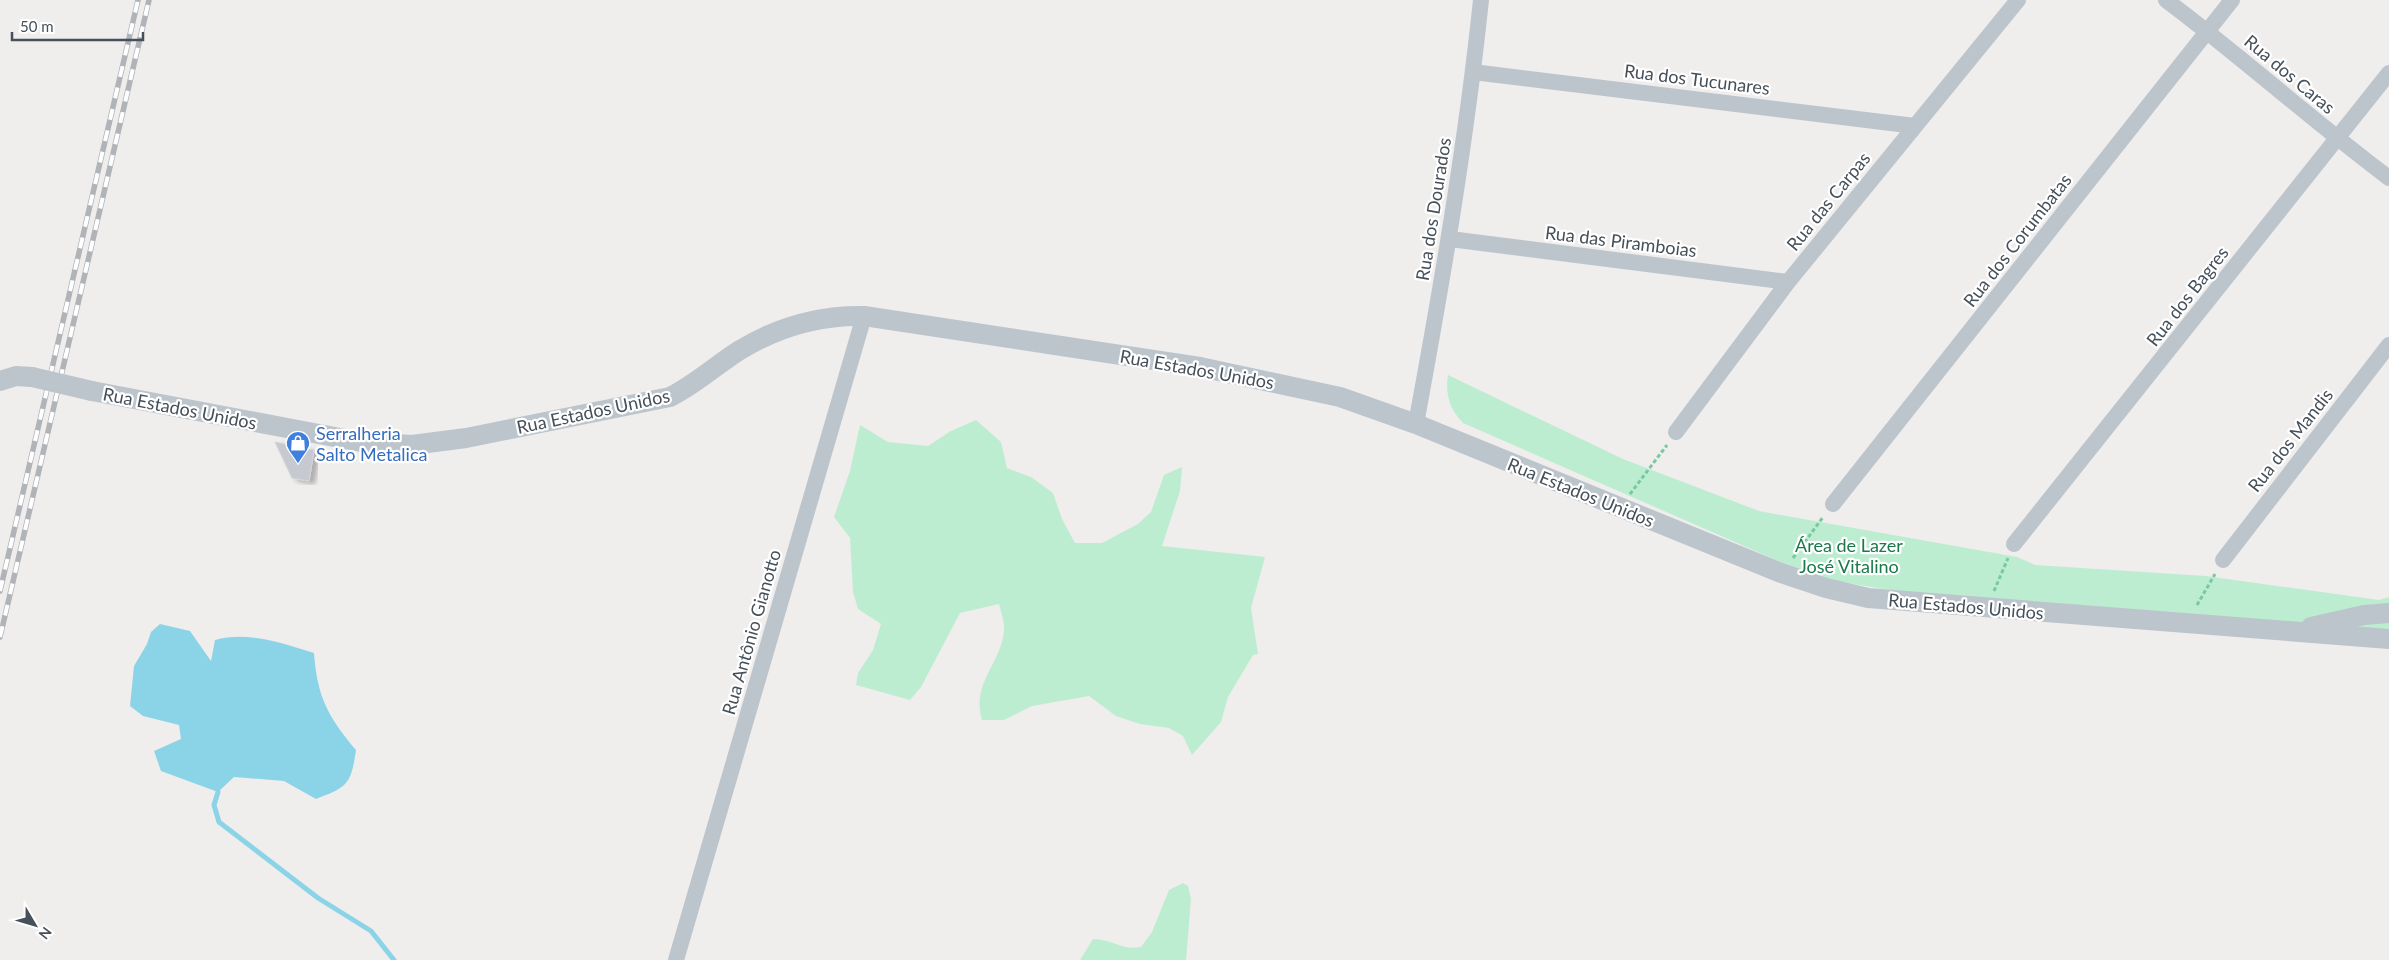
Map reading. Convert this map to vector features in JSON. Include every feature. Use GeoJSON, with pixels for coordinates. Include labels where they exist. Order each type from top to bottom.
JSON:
{"type":"FeatureCollection","features":[{"type":"Feature","properties":{"kind":"street","name":"Rua dos Dourados"},"geometry":{"type":"LineString","coordinates":[[1416,424],[1450,239],[1474,72],[1481,0]]}},
{"type":"Feature","properties":{"kind":"street","name":"Rua das Carpas"},"geometry":{"type":"LineString","coordinates":[[1676,432],[1788,282],[2018,0]]}},
{"type":"Feature","properties":{"kind":"street","name":"Rua dos Caras"},"geometry":{"type":"LineString","coordinates":[[2166,0],[2208,31],[2337,139],[2389,178]]}},
{"type":"Feature","properties":{"kind":"street","name":"Rua dos Corumbatas"},"geometry":{"type":"LineString","coordinates":[[1833,504],[2232,0]]}},
{"type":"Feature","properties":{"kind":"street","name":"Rua dos Tucunares"},"geometry":{"type":"LineString","coordinates":[[1474,72],[1915,126]]}},
{"type":"Feature","properties":{"kind":"street","name":"Rua dos Bagres"},"geometry":{"type":"LineString","coordinates":[[2014,544],[2389,73]]}},
{"type":"Feature","properties":{"kind":"street","name":"Rua das Piramboias"},"geometry":{"type":"LineString","coordinates":[[1450,239],[1788,282]]}},
{"type":"Feature","properties":{"kind":"street","name":"Rua Estados Unidos"},"geometry":{"type":"LineString","coordinates":[[0,381],[16,376],[32,377],[92,391],[361,442],[412,445],[466,438],[670,397],[687,388],[741,350],[779,330],[824,317],[864,316],[1200,367],[1340,397],[1416,424],[1781,573],[1826,588],[1868,598],[2389,639]]}},
{"type":"Feature","properties":{"kind":"street","name":"Rua Antônio Gianotto"},"geometry":{"type":"LineString","coordinates":[[676,960],[864,316]]}},
{"type":"Feature","properties":{"kind":"street","name":"Rua dos Mandis"},"geometry":{"type":"LineString","coordinates":[[2223,560],[2389,345]]}},
{"type":"Feature","properties":{"kind":"street"},"geometry":{"type":"LineString","coordinates":[[2292,631],[2364,615],[2389,613]]}},
{"type":"Feature","properties":{"kind":"path"},"geometry":{"type":"LineString","coordinates":[[1619,508],[1676,432]]}},
{"type":"Feature","properties":{"kind":"path"},"geometry":{"type":"LineString","coordinates":[[1781,573],[1833,504]]}},
{"type":"Feature","properties":{"kind":"path"},"geometry":{"type":"LineString","coordinates":[[1986,608],[2014,544]]}},
{"type":"Feature","properties":{"kind":"path"},"geometry":{"type":"LineString","coordinates":[[2187,624],[2223,560]]}},
{"type":"Feature","properties":{"kind":"green space","name":"Área de Lazer José Vitalino"},"geometry":{"type":"Polygon","coordinates":[[[1448,375],[1623,459],[1759,511],[2017,557],[2035,565],[2206,576],[2379,600],[2389,597],[2389,634],[1964,602],[1835,581],[1785,564],[1463,423],[1452,407],[1448,395],[1448,375]]]}},
{"type":"Feature","properties":{"kind":"green space"},"geometry":{"type":"Polygon","coordinates":[[[976,420],[1001,442],[1007,468],[1031,477],[1053,493],[1062,519],[1075,543],[1102,543],[1138,524],[1151,512],[1164,475],[1182,467],[1180,491],[1162,546],[1265,557],[1251,608],[1258,654],[1253,655],[1228,697],[1221,722],[1192,755],[1183,736],[1169,728],[1140,724],[1116,716],[1089,696],[1032,706],[1004,720],[982,720],[980,695],[983,684],[998,654],[1004,631],[999,604],[960,613],[921,687],[910,700],[856,685],[858,673],[873,650],[881,624],[858,609],[853,592],[850,538],[834,517],[850,471],[860,425],[888,442],[928,446],[951,431],[976,420]]]}},
{"type":"Feature","properties":{"kind":"green space"},"geometry":{"type":"Polygon","coordinates":[[[1183,883],[1188,886],[1191,899],[1186,960],[1080,960],[1093,939],[1134,948],[1141,947],[1152,932],[1169,890],[1183,883]]]}},
{"type":"Feature","properties":{"kind":"water"},"geometry":{"type":"Polygon","coordinates":[[[160,624],[190,631],[211,661],[215,640],[227,638],[265,639],[314,653],[321,694],[331,716],[356,750],[350,777],[346,783],[335,791],[316,799],[284,781],[234,777],[218,792],[161,771],[154,751],[181,739],[179,725],[143,716],[130,706],[134,666],[147,644],[151,632],[160,624]]]}},
{"type":"Feature","properties":{"kind":"building","name":"Serralheria Salto Metalica"},"geometry":{"type":"Polygon","coordinates":[[[275,442],[314,450],[309,481],[292,478],[275,442]]]}},
{"type":"Feature","properties":{"kind":"waterway"},"geometry":{"type":"LineString","coordinates":[[218,792],[214,805],[219,822],[318,898],[371,931],[394,960]]}},
{"type":"Feature","properties":{"kind":"railway"},"geometry":{"type":"LineString","coordinates":[[0,591],[138,0]]}},
{"type":"Feature","properties":{"kind":"railway"},"geometry":{"type":"LineString","coordinates":[[0,637],[149,0]]}},
{"type":"Feature","properties":{"kind":"place","name":"Serralheria Salto Metalica"},"geometry":{"type":"Point","coordinates":[298,464]}}]}
